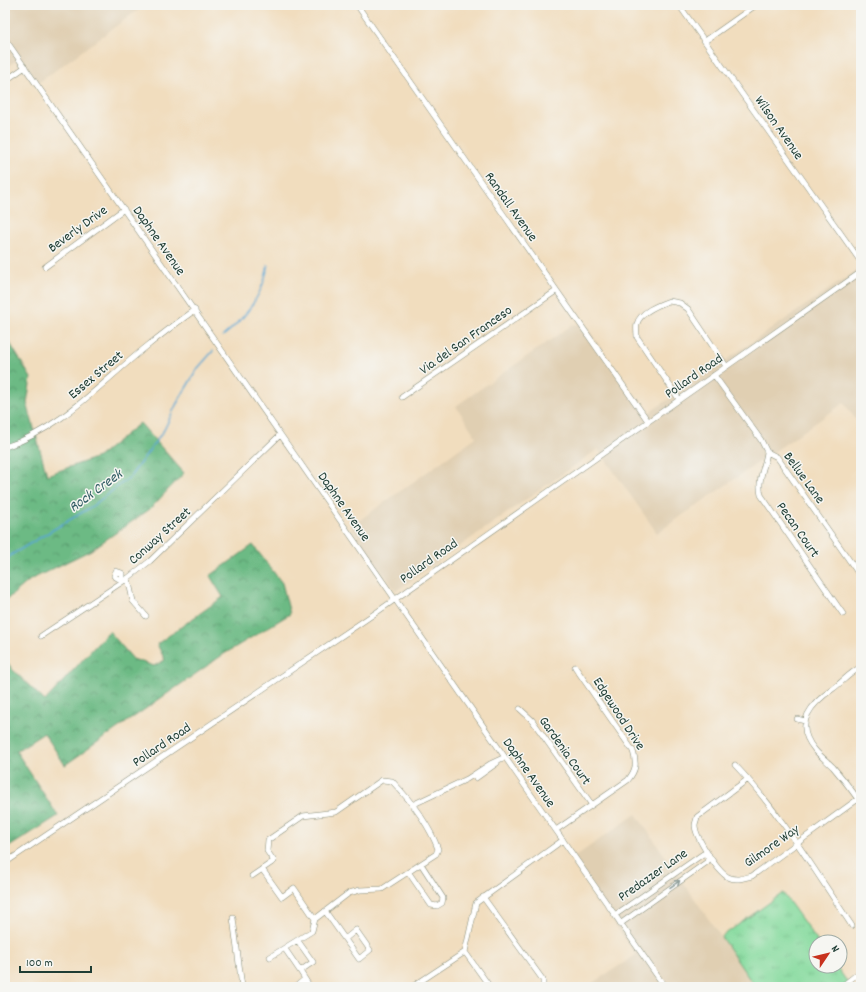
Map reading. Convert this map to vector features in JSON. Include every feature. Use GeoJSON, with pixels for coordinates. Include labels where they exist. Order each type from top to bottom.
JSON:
{"type":"FeatureCollection","features":[{"type":"Feature","properties":{"kind":"street","name":"Randall Avenue"},"geometry":{"type":"LineString","coordinates":[[357,5],[648,421]]}},
{"type":"Feature","properties":{"kind":"street","name":"Wilson Avenue"},"geometry":{"type":"LineString","coordinates":[[679,5],[861,262]]}},
{"type":"Feature","properties":{"kind":"street"},"geometry":{"type":"LineString","coordinates":[[705,41],[756,5]]}},
{"type":"Feature","properties":{"kind":"street","name":"Daphne Avenue"},"geometry":{"type":"LineString","coordinates":[[5,39],[195,310],[280,435],[395,597],[665,987]]}},
{"type":"Feature","properties":{"kind":"street"},"geometry":{"type":"LineString","coordinates":[[5,81],[25,67]]}},
{"type":"Feature","properties":{"kind":"street","name":"Beverly Drive"},"geometry":{"type":"LineString","coordinates":[[44,267],[124,209]]}},
{"type":"Feature","properties":{"kind":"street","name":"Pollard Road"},"geometry":{"type":"LineString","coordinates":[[5,863],[377,612],[395,597],[861,272]]}},
{"type":"Feature","properties":{"kind":"street","name":"Via del San Franceso"},"geometry":{"type":"LineString","coordinates":[[402,397],[555,290]]}},
{"type":"Feature","properties":{"kind":"street"},"geometry":{"type":"LineString","coordinates":[[679,399],[637,337],[637,325],[640,318],[649,310],[669,301],[685,306],[726,366]]}},
{"type":"Feature","properties":{"kind":"street","name":"Essex Street"},"geometry":{"type":"LineString","coordinates":[[5,447],[30,438],[59,419],[146,347],[195,310]]}},
{"type":"Feature","properties":{"kind":"street","name":"Bellue Lane"},"geometry":{"type":"LineString","coordinates":[[714,375],[761,440],[767,452],[777,457],[861,577]]}},
{"type":"Feature","properties":{"kind":"street","name":"Conway Street"},"geometry":{"type":"LineString","coordinates":[[41,636],[128,578],[150,561],[185,529],[280,435]]}},
{"type":"Feature","properties":{"kind":"street","name":"Pecan Court"},"geometry":{"type":"LineString","coordinates":[[767,452],[765,466],[758,486],[761,495],[843,614]]}},
{"type":"Feature","properties":{"kind":"street"},"geometry":{"type":"LineString","coordinates":[[128,578],[134,601],[146,616]]}},
{"type":"Feature","properties":{"kind":"street","name":"Edgewood Drive"},"geometry":{"type":"LineString","coordinates":[[556,830],[628,780],[635,771],[636,761],[633,751],[575,667]]}},
{"type":"Feature","properties":{"kind":"street"},"geometry":{"type":"LineString","coordinates":[[861,667],[819,698],[808,711],[805,721],[805,730],[814,749],[832,766],[858,798],[861,804]]}},
{"type":"Feature","properties":{"kind":"street","name":"Gardenia Court"},"geometry":{"type":"LineString","coordinates":[[520,709],[532,720],[592,805]]}},
{"type":"Feature","properties":{"kind":"street"},"geometry":{"type":"LineString","coordinates":[[797,719],[805,721]]}},
{"type":"Feature","properties":{"kind":"street"},"geometry":{"type":"LineString","coordinates":[[412,805],[467,780],[490,764],[505,757]]}},
{"type":"Feature","properties":{"kind":"street"},"geometry":{"type":"LineString","coordinates":[[735,765],[748,779],[796,842],[852,926]]}},
{"type":"Feature","properties":{"kind":"street"},"geometry":{"type":"LineString","coordinates":[[252,876],[274,860],[267,850],[268,840],[303,816],[336,812],[382,780],[387,779],[392,781],[412,805],[438,849],[436,854],[409,873],[382,889],[360,890],[349,893],[315,919],[312,931],[270,957]]}},
{"type":"Feature","properties":{"kind":"street","name":"Gilmore Way"},"geometry":{"type":"LineString","coordinates":[[748,779],[698,817],[695,825],[697,835],[709,855],[727,877],[741,879],[752,876],[796,842],[858,798]]}},
{"type":"Feature","properties":{"kind":"street"},"geometry":{"type":"LineString","coordinates":[[412,987],[465,952],[476,903],[563,840]]}},
{"type":"Feature","properties":{"kind":"street","name":"Predazzer Lane"},"geometry":{"type":"LineString","coordinates":[[614,915],[703,854],[709,855],[707,862],[620,924]]}},
{"type":"Feature","properties":{"kind":"street"},"geometry":{"type":"LineString","coordinates":[[409,873],[431,905],[436,906],[442,903],[443,898],[421,864]]}},
{"type":"Feature","properties":{"kind":"street"},"geometry":{"type":"LineString","coordinates":[[262,869],[282,897],[294,888],[315,919]]}},
{"type":"Feature","properties":{"kind":"street"},"geometry":{"type":"LineString","coordinates":[[652,888],[658,896]]}},
{"type":"Feature","properties":{"kind":"street"},"geometry":{"type":"LineString","coordinates":[[483,897],[543,980],[543,987]]}},
{"type":"Feature","properties":{"kind":"street"},"geometry":{"type":"LineString","coordinates":[[325,911],[359,959],[370,950],[356,930],[345,938]]}},
{"type":"Feature","properties":{"kind":"street"},"geometry":{"type":"LineString","coordinates":[[233,918],[242,987]]}},
{"type":"Feature","properties":{"kind":"street"},"geometry":{"type":"LineString","coordinates":[[298,941],[313,962],[300,971]]}},
{"type":"Feature","properties":{"kind":"street"},"geometry":{"type":"LineString","coordinates":[[285,949],[310,987]]}},
{"type":"Feature","properties":{"kind":"street"},"geometry":{"type":"LineString","coordinates":[[465,952],[490,987]]}},
{"type":"Feature","properties":{"kind":"street"},"geometry":{"type":"LineString","coordinates":[[841,987],[861,971]]}},
{"type":"Feature","properties":{"kind":"street"},"geometry":{"type":"LineString","coordinates":[[295,987],[305,979]]}},
{"type":"Feature","properties":{"kind":"shaded area"},"geometry":{"type":"Polygon","coordinates":[[[5,5],[145,5],[34,86],[16,61],[5,68],[5,5]]]}},
{"type":"Feature","properties":{"kind":"shaded area"},"geometry":{"type":"Polygon","coordinates":[[[859,269],[861,272],[861,427],[844,403],[657,533],[598,449],[396,591],[350,527],[476,437],[456,406],[572,325],[584,323],[647,414],[859,269]]]}},
{"type":"Feature","properties":{"kind":"shaded area"},"geometry":{"type":"Polygon","coordinates":[[[636,814],[755,987],[586,987],[636,955],[570,860],[636,814]]]}},
{"type":"Feature","properties":{"kind":"green space"},"geometry":{"type":"Polygon","coordinates":[[[5,335],[31,378],[27,403],[47,475],[98,457],[140,423],[184,473],[150,509],[91,550],[30,580],[5,601],[5,335]]]}},
{"type":"Feature","properties":{"kind":"green space"},"geometry":{"type":"Polygon","coordinates":[[[253,545],[282,583],[290,614],[224,654],[65,765],[44,733],[16,751],[58,816],[9,847],[5,842],[5,659],[12,669],[45,701],[109,631],[133,659],[154,666],[165,660],[157,644],[223,597],[210,576],[253,545]]]}},
{"type":"Feature","properties":{"kind":"green space"},"geometry":{"type":"Polygon","coordinates":[[[783,893],[812,934],[808,934],[808,974],[842,974],[851,987],[755,987],[721,937],[783,893]]]}},
{"type":"Feature","properties":{"kind":"waterway","name":"Rock Creek"},"geometry":{"type":"LineString","coordinates":[[223,336],[232,329],[253,305],[266,276],[268,265]]}},
{"type":"Feature","properties":{"kind":"waterway","name":"Rock Creek"},"geometry":{"type":"LineString","coordinates":[[5,562],[11,555],[91,507],[130,477],[164,430],[176,405],[198,368],[213,351]]}}]}
